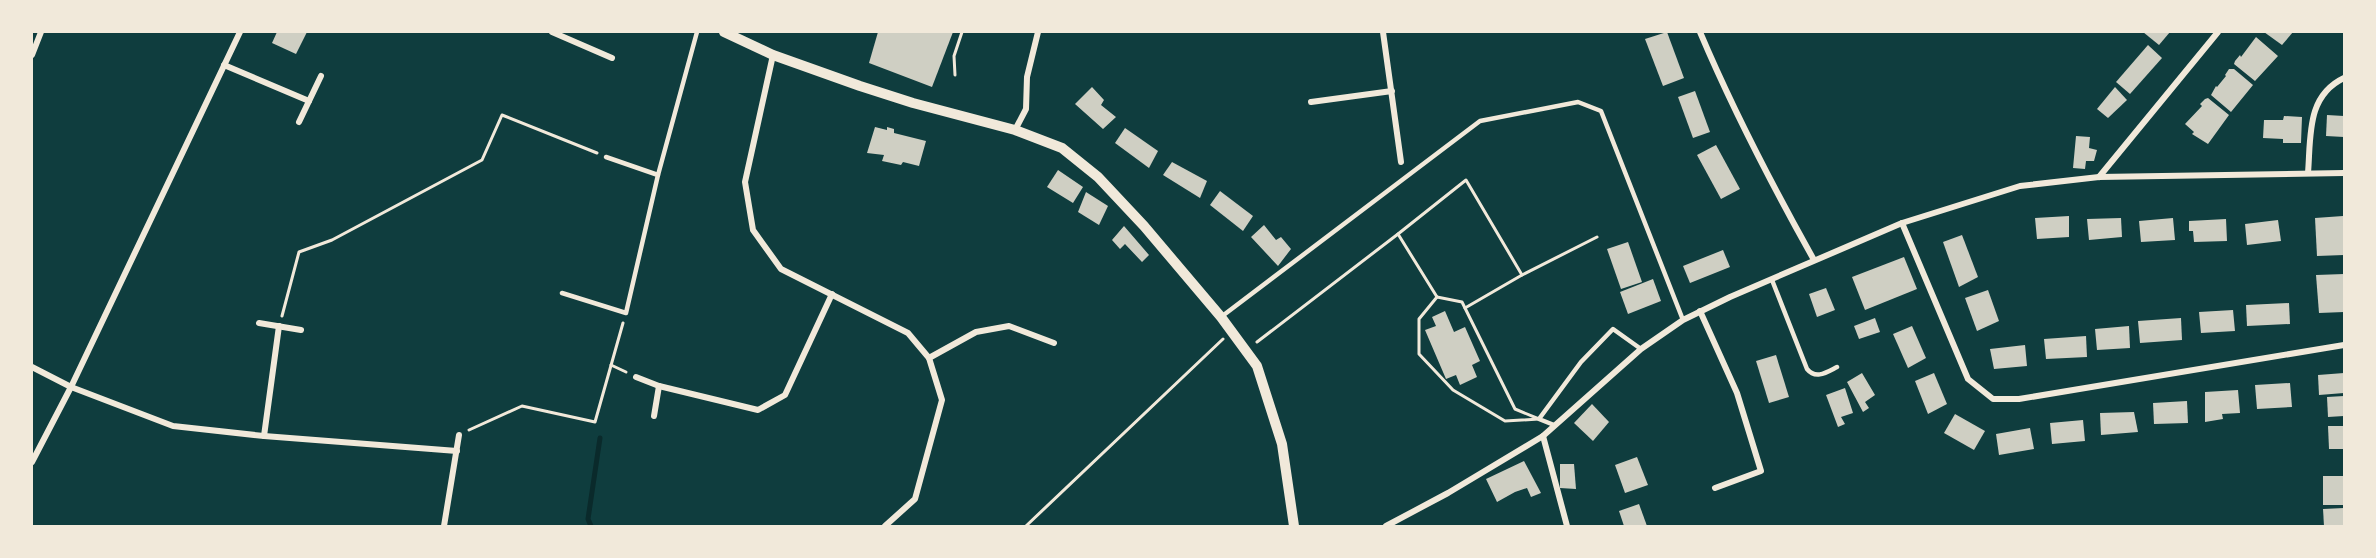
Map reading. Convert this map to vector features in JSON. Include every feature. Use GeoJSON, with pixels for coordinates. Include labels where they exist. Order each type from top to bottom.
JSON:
{"type":"FeatureCollection","features":[{"type":"Feature","properties":{"kind":"street"},"geometry":{"type":"LineString","coordinates":[[32,50],[41,32]]}},
{"type":"Feature","properties":{"kind":"street"},"geometry":{"type":"LineString","coordinates":[[32,462],[71,387],[240,32]]}},
{"type":"Feature","properties":{"kind":"street"},"geometry":{"type":"LineString","coordinates":[[552,32],[612,58]]}},
{"type":"Feature","properties":{"kind":"street"},"geometry":{"type":"LineString","coordinates":[[724,32],[773,55],[913,103],[1015,130],[1062,148],[1098,177],[1144,226],[1221,317],[1257,366],[1282,444],[1294,526]]}},
{"type":"Feature","properties":{"kind":"street"},"geometry":{"type":"LineString","coordinates":[[1015,130],[1026,109],[1027,77],[1038,32]]}},
{"type":"Feature","properties":{"kind":"street"},"geometry":{"type":"LineString","coordinates":[[1383,32],[1401,162]]}},
{"type":"Feature","properties":{"kind":"street"},"geometry":{"type":"LineString","coordinates":[[1700,32],[1759,162],[1814,260]]}},
{"type":"Feature","properties":{"kind":"street"},"geometry":{"type":"LineString","coordinates":[[2099,177],[2218,32]]}},
{"type":"Feature","properties":{"kind":"street"},"geometry":{"type":"LineString","coordinates":[[773,55],[745,182],[753,230],[781,269],[908,333],[929,358],[942,400],[915,499],[885,526]]}},
{"type":"Feature","properties":{"kind":"street"},"geometry":{"type":"LineString","coordinates":[[224,65],[309,101]]}},
{"type":"Feature","properties":{"kind":"street"},"geometry":{"type":"LineString","coordinates":[[299,123],[321,76]]}},
{"type":"Feature","properties":{"kind":"street"},"geometry":{"type":"LineString","coordinates":[[2308,173],[2313,112],[2331,85],[2344,78]]}},
{"type":"Feature","properties":{"kind":"street"},"geometry":{"type":"LineString","coordinates":[[1311,102],[1392,91]]}},
{"type":"Feature","properties":{"kind":"street"},"geometry":{"type":"LineString","coordinates":[[1386,526],[1448,493],[1543,436],[1641,349],[1683,320],[1814,260],[1902,224],[2020,186],[2099,177],[2344,172]]}},
{"type":"Feature","properties":{"kind":"street"},"geometry":{"type":"LineString","coordinates":[[1902,224],[1968,379],[1993,399],[2019,399],[2344,345]]}},
{"type":"Feature","properties":{"kind":"street"},"geometry":{"type":"LineString","coordinates":[[636,377],[660,386],[758,410],[786,395],[832,294]]}},
{"type":"Feature","properties":{"kind":"street"},"geometry":{"type":"LineString","coordinates":[[1700,311],[1737,393],[1761,471],[1714,488]]}},
{"type":"Feature","properties":{"kind":"street"},"geometry":{"type":"LineString","coordinates":[[259,323],[301,330]]}},
{"type":"Feature","properties":{"kind":"street"},"geometry":{"type":"LineString","coordinates":[[264,436],[279,326]]}},
{"type":"Feature","properties":{"kind":"street"},"geometry":{"type":"LineString","coordinates":[[929,358],[976,332],[1009,326],[1053,343]]}},
{"type":"Feature","properties":{"kind":"street"},"geometry":{"type":"LineString","coordinates":[[32,368],[71,387],[173,426],[264,436],[457,451]]}},
{"type":"Feature","properties":{"kind":"street"},"geometry":{"type":"LineString","coordinates":[[654,416],[660,386]]}},
{"type":"Feature","properties":{"kind":"street"},"geometry":{"type":"LineString","coordinates":[[444,526],[459,435]]}},
{"type":"Feature","properties":{"kind":"street"},"geometry":{"type":"LineString","coordinates":[[1543,436],[1567,526]]}},
{"type":"Feature","properties":{"kind":"lane"},"geometry":{"type":"LineString","coordinates":[[562,293],[626,313],[658,175],[697,32]]}},
{"type":"Feature","properties":{"kind":"lane"},"geometry":{"type":"LineString","coordinates":[[1221,317],[1480,121],[1578,102],[1601,111],[1683,320]]}},
{"type":"Feature","properties":{"kind":"lane"},"geometry":{"type":"LineString","coordinates":[[606,157],[658,175]]}},
{"type":"Feature","properties":{"kind":"lane"},"geometry":{"type":"LineString","coordinates":[[1772,280],[1808,369],[1816,375],[1837,367]]}},
{"type":"Feature","properties":{"kind":"lane"},"geometry":{"type":"LineString","coordinates":[[1554,425],[1539,419],[1581,362],[1613,329],[1641,349]]}},
{"type":"Feature","properties":{"kind":"path"},"geometry":{"type":"LineString","coordinates":[[955,75],[954,56],[962,32]]}},
{"type":"Feature","properties":{"kind":"path"},"geometry":{"type":"LineString","coordinates":[[279,326],[299,252],[332,240],[482,160],[502,115],[606,157]]}},
{"type":"Feature","properties":{"kind":"path"},"geometry":{"type":"LineString","coordinates":[[1257,342],[1466,180],[1522,275]]}},
{"type":"Feature","properties":{"kind":"path"},"geometry":{"type":"LineString","coordinates":[[1398,234],[1437,297],[1462,302],[1515,410],[1539,419]]}},
{"type":"Feature","properties":{"kind":"path"},"geometry":{"type":"LineString","coordinates":[[1465,308],[1522,275],[1597,237]]}},
{"type":"Feature","properties":{"kind":"path"},"geometry":{"type":"LineString","coordinates":[[1437,297],[1419,319],[1419,354],[1453,390],[1505,421],[1539,419]]}},
{"type":"Feature","properties":{"kind":"path"},"geometry":{"type":"LineString","coordinates":[[459,435],[522,406],[595,422],[626,313]]}},
{"type":"Feature","properties":{"kind":"path"},"geometry":{"type":"LineString","coordinates":[[1026,526],[1210,354],[1230,332]]}},
{"type":"Feature","properties":{"kind":"path"},"geometry":{"type":"LineString","coordinates":[[611,365],[636,377]]}},
{"type":"Feature","properties":{"kind":"building"},"geometry":{"type":"Polygon","coordinates":[[[277,32],[307,32],[296,54],[272,43],[277,32]]]}},
{"type":"Feature","properties":{"kind":"building"},"geometry":{"type":"Polygon","coordinates":[[[878,32],[953,32],[932,87],[869,63],[878,32]]]}},
{"type":"Feature","properties":{"kind":"building"},"geometry":{"type":"Polygon","coordinates":[[[1667,32],[1684,78],[1663,86],[1645,39],[1667,32]]]}},
{"type":"Feature","properties":{"kind":"building"},"geometry":{"type":"Polygon","coordinates":[[[2143,32],[2170,32],[2159,45],[2143,32]]]}},
{"type":"Feature","properties":{"kind":"building"},"geometry":{"type":"Polygon","coordinates":[[[2264,32],[2293,32],[2282,45],[2264,32]]]}},
{"type":"Feature","properties":{"kind":"building"},"geometry":{"type":"Polygon","coordinates":[[[2256,37],[2278,56],[2255,81],[2234,64],[2256,37]]]}},
{"type":"Feature","properties":{"kind":"building"},"geometry":{"type":"Polygon","coordinates":[[[2148,45],[2162,58],[2130,94],[2116,82],[2148,45]]]}},
{"type":"Feature","properties":{"kind":"building"},"geometry":{"type":"Polygon","coordinates":[[[2229,69],[2234,69],[2253,85],[2231,112],[2211,95],[2229,69]]]}},
{"type":"Feature","properties":{"kind":"building"},"geometry":{"type":"Polygon","coordinates":[[[1092,87],[1104,100],[1101,105],[1116,117],[1103,129],[1075,104],[1092,87]]]}},
{"type":"Feature","properties":{"kind":"building"},"geometry":{"type":"Polygon","coordinates":[[[2115,87],[2127,100],[2108,118],[2097,109],[2115,87]]]}},
{"type":"Feature","properties":{"kind":"building"},"geometry":{"type":"Polygon","coordinates":[[[1695,91],[1710,132],[1693,138],[1678,97],[1695,91]]]}},
{"type":"Feature","properties":{"kind":"building"},"geometry":{"type":"Polygon","coordinates":[[[2208,98],[2229,115],[2208,144],[2192,134],[2194,132],[2185,124],[2202,106],[2200,104],[2208,98]]]}},
{"type":"Feature","properties":{"kind":"building"},"geometry":{"type":"Polygon","coordinates":[[[2327,115],[2344,116],[2344,137],[2326,136],[2327,115]]]}},
{"type":"Feature","properties":{"kind":"building"},"geometry":{"type":"Polygon","coordinates":[[[2284,116],[2302,117],[2301,143],[2283,143],[2283,139],[2263,138],[2264,120],[2283,120],[2284,116]]]}},
{"type":"Feature","properties":{"kind":"building"},"geometry":{"type":"Polygon","coordinates":[[[875,127],[887,130],[887,127],[894,129],[894,133],[926,141],[919,166],[903,162],[901,165],[882,161],[884,155],[867,153],[875,127]]]}},
{"type":"Feature","properties":{"kind":"building"},"geometry":{"type":"Polygon","coordinates":[[[1125,128],[1158,151],[1149,168],[1115,143],[1125,128]]]}},
{"type":"Feature","properties":{"kind":"building"},"geometry":{"type":"Polygon","coordinates":[[[2076,136],[2090,137],[2089,148],[2097,150],[2094,161],[2086,161],[2085,169],[2073,168],[2076,136]]]}},
{"type":"Feature","properties":{"kind":"building"},"geometry":{"type":"Polygon","coordinates":[[[1716,145],[1740,189],[1721,199],[1697,155],[1716,145]]]}},
{"type":"Feature","properties":{"kind":"building"},"geometry":{"type":"Polygon","coordinates":[[[1172,162],[1207,181],[1200,198],[1163,175],[1172,162]]]}},
{"type":"Feature","properties":{"kind":"building"},"geometry":{"type":"Polygon","coordinates":[[[1058,170],[1083,187],[1073,203],[1047,187],[1058,170]]]}},
{"type":"Feature","properties":{"kind":"building"},"geometry":{"type":"Polygon","coordinates":[[[1220,191],[1253,216],[1243,231],[1210,205],[1220,191]]]}},
{"type":"Feature","properties":{"kind":"building"},"geometry":{"type":"Polygon","coordinates":[[[1086,192],[1108,206],[1099,225],[1078,212],[1086,192]]]}},
{"type":"Feature","properties":{"kind":"building"},"geometry":{"type":"Polygon","coordinates":[[[2069,216],[2069,237],[2037,239],[2035,218],[2069,216]]]}},
{"type":"Feature","properties":{"kind":"building"},"geometry":{"type":"Polygon","coordinates":[[[2343,216],[2344,255],[2317,256],[2315,218],[2343,216]]]}},
{"type":"Feature","properties":{"kind":"building"},"geometry":{"type":"Polygon","coordinates":[[[2121,218],[2122,237],[2089,240],[2087,219],[2121,218]]]}},
{"type":"Feature","properties":{"kind":"building"},"geometry":{"type":"Polygon","coordinates":[[[2173,218],[2175,240],[2141,242],[2139,221],[2173,218]]]}},
{"type":"Feature","properties":{"kind":"building"},"geometry":{"type":"Polygon","coordinates":[[[2226,219],[2227,241],[2194,242],[2193,231],[2189,231],[2189,221],[2226,219]]]}},
{"type":"Feature","properties":{"kind":"building"},"geometry":{"type":"Polygon","coordinates":[[[2278,220],[2281,241],[2247,245],[2245,224],[2278,220]]]}},
{"type":"Feature","properties":{"kind":"building"},"geometry":{"type":"Polygon","coordinates":[[[1264,225],[1276,240],[1281,237],[1291,249],[1278,266],[1251,237],[1264,225]]]}},
{"type":"Feature","properties":{"kind":"building"},"geometry":{"type":"Polygon","coordinates":[[[1124,226],[1149,255],[1142,262],[1125,244],[1120,249],[1112,240],[1124,226]]]}},
{"type":"Feature","properties":{"kind":"building"},"geometry":{"type":"Polygon","coordinates":[[[1962,235],[1978,277],[1959,287],[1943,242],[1962,235]]]}},
{"type":"Feature","properties":{"kind":"building"},"geometry":{"type":"Polygon","coordinates":[[[1628,242],[1642,282],[1621,289],[1607,249],[1628,242]]]}},
{"type":"Feature","properties":{"kind":"building"},"geometry":{"type":"Polygon","coordinates":[[[1723,250],[1730,267],[1690,283],[1683,266],[1723,250]]]}},
{"type":"Feature","properties":{"kind":"building"},"geometry":{"type":"Polygon","coordinates":[[[1904,257],[1917,289],[1865,310],[1852,277],[1904,257]]]}},
{"type":"Feature","properties":{"kind":"building"},"geometry":{"type":"Polygon","coordinates":[[[2344,274],[2344,312],[2319,313],[2316,275],[2344,274]]]}},
{"type":"Feature","properties":{"kind":"building"},"geometry":{"type":"Polygon","coordinates":[[[1653,279],[1661,301],[1628,314],[1620,292],[1653,279]]]}},
{"type":"Feature","properties":{"kind":"building"},"geometry":{"type":"Polygon","coordinates":[[[1826,288],[1835,310],[1817,317],[1809,294],[1826,288]]]}},
{"type":"Feature","properties":{"kind":"building"},"geometry":{"type":"Polygon","coordinates":[[[1988,290],[1999,321],[1977,331],[1965,298],[1988,290]]]}},
{"type":"Feature","properties":{"kind":"building"},"geometry":{"type":"Polygon","coordinates":[[[2289,303],[2290,324],[2247,326],[2246,305],[2289,303]]]}},
{"type":"Feature","properties":{"kind":"building"},"geometry":{"type":"Polygon","coordinates":[[[2233,310],[2235,331],[2201,333],[2199,312],[2233,310]]]}},
{"type":"Feature","properties":{"kind":"building"},"geometry":{"type":"Polygon","coordinates":[[[1445,311],[1454,332],[1465,327],[1480,361],[1472,365],[1477,377],[1460,385],[1456,375],[1446,379],[1425,330],[1436,326],[1432,317],[1445,311]]]}},
{"type":"Feature","properties":{"kind":"building"},"geometry":{"type":"Polygon","coordinates":[[[1875,318],[1880,332],[1859,339],[1854,326],[1875,318]]]}},
{"type":"Feature","properties":{"kind":"building"},"geometry":{"type":"Polygon","coordinates":[[[2181,318],[2182,340],[2140,343],[2138,321],[2181,318]]]}},
{"type":"Feature","properties":{"kind":"building"},"geometry":{"type":"Polygon","coordinates":[[[1912,326],[1926,358],[1908,368],[1893,334],[1912,326]]]}},
{"type":"Feature","properties":{"kind":"building"},"geometry":{"type":"Polygon","coordinates":[[[2129,326],[2130,348],[2097,350],[2095,329],[2129,326]]]}},
{"type":"Feature","properties":{"kind":"building"},"geometry":{"type":"Polygon","coordinates":[[[2086,336],[2087,357],[2046,359],[2044,339],[2086,336]]]}},
{"type":"Feature","properties":{"kind":"building"},"geometry":{"type":"Polygon","coordinates":[[[2025,345],[2027,366],[1994,369],[1990,349],[2025,345]]]}},
{"type":"Feature","properties":{"kind":"building"},"geometry":{"type":"Polygon","coordinates":[[[1776,355],[1789,397],[1769,403],[1756,361],[1776,355]]]}},
{"type":"Feature","properties":{"kind":"building"},"geometry":{"type":"Polygon","coordinates":[[[1862,373],[1875,395],[1865,402],[1869,408],[1863,412],[1847,382],[1862,373]]]}},
{"type":"Feature","properties":{"kind":"building"},"geometry":{"type":"Polygon","coordinates":[[[1934,373],[1947,404],[1928,414],[1915,381],[1934,373]]]}},
{"type":"Feature","properties":{"kind":"building"},"geometry":{"type":"Polygon","coordinates":[[[2344,373],[2344,393],[2319,395],[2318,375],[2344,373]]]}},
{"type":"Feature","properties":{"kind":"building"},"geometry":{"type":"Polygon","coordinates":[[[2290,383],[2292,407],[2257,409],[2255,385],[2290,383]]]}},
{"type":"Feature","properties":{"kind":"building"},"geometry":{"type":"Polygon","coordinates":[[[1845,388],[1853,413],[1841,417],[1845,424],[1838,427],[1826,395],[1845,388]]]}},
{"type":"Feature","properties":{"kind":"building"},"geometry":{"type":"Polygon","coordinates":[[[2238,390],[2240,413],[2222,414],[2223,419],[2205,422],[2205,392],[2238,390]]]}},
{"type":"Feature","properties":{"kind":"building"},"geometry":{"type":"Polygon","coordinates":[[[2344,396],[2344,416],[2328,417],[2327,397],[2344,396]]]}},
{"type":"Feature","properties":{"kind":"building"},"geometry":{"type":"Polygon","coordinates":[[[2187,401],[2188,423],[2154,424],[2153,403],[2187,401]]]}},
{"type":"Feature","properties":{"kind":"building"},"geometry":{"type":"Polygon","coordinates":[[[1592,404],[1609,422],[1593,441],[1574,423],[1592,404]]]}},
{"type":"Feature","properties":{"kind":"building"},"geometry":{"type":"Polygon","coordinates":[[[2134,412],[2138,432],[2101,435],[2100,413],[2134,412]]]}},
{"type":"Feature","properties":{"kind":"building"},"geometry":{"type":"Polygon","coordinates":[[[1955,414],[1985,431],[1974,450],[1944,433],[1955,414]]]}},
{"type":"Feature","properties":{"kind":"building"},"geometry":{"type":"Polygon","coordinates":[[[2083,420],[2085,441],[2052,444],[2050,423],[2083,420]]]}},
{"type":"Feature","properties":{"kind":"building"},"geometry":{"type":"Polygon","coordinates":[[[2328,426],[2344,426],[2344,449],[2329,449],[2328,426]]]}},
{"type":"Feature","properties":{"kind":"building"},"geometry":{"type":"Polygon","coordinates":[[[2030,428],[2034,449],[1999,455],[1996,434],[2030,428]]]}},
{"type":"Feature","properties":{"kind":"building"},"geometry":{"type":"Polygon","coordinates":[[[1637,457],[1648,485],[1625,493],[1615,465],[1637,457]]]}},
{"type":"Feature","properties":{"kind":"building"},"geometry":{"type":"Polygon","coordinates":[[[1524,461],[1541,493],[1531,497],[1527,488],[1497,502],[1486,479],[1524,461]]]}},
{"type":"Feature","properties":{"kind":"building"},"geometry":{"type":"Polygon","coordinates":[[[1560,464],[1574,464],[1576,489],[1560,488],[1560,464]]]}},
{"type":"Feature","properties":{"kind":"building"},"geometry":{"type":"Polygon","coordinates":[[[2323,476],[2344,476],[2344,505],[2323,505],[2323,476]]]}},
{"type":"Feature","properties":{"kind":"building"},"geometry":{"type":"Polygon","coordinates":[[[1639,504],[1647,526],[1624,526],[1619,511],[1639,504]]]}},
{"type":"Feature","properties":{"kind":"building"},"geometry":{"type":"Polygon","coordinates":[[[2344,508],[2344,526],[2324,526],[2323,509],[2344,508]]]}},
{"type":"Feature","properties":{"kind":"waterway"},"geometry":{"type":"LineString","coordinates":[[591,526],[588,519],[600,438]]}}]}
